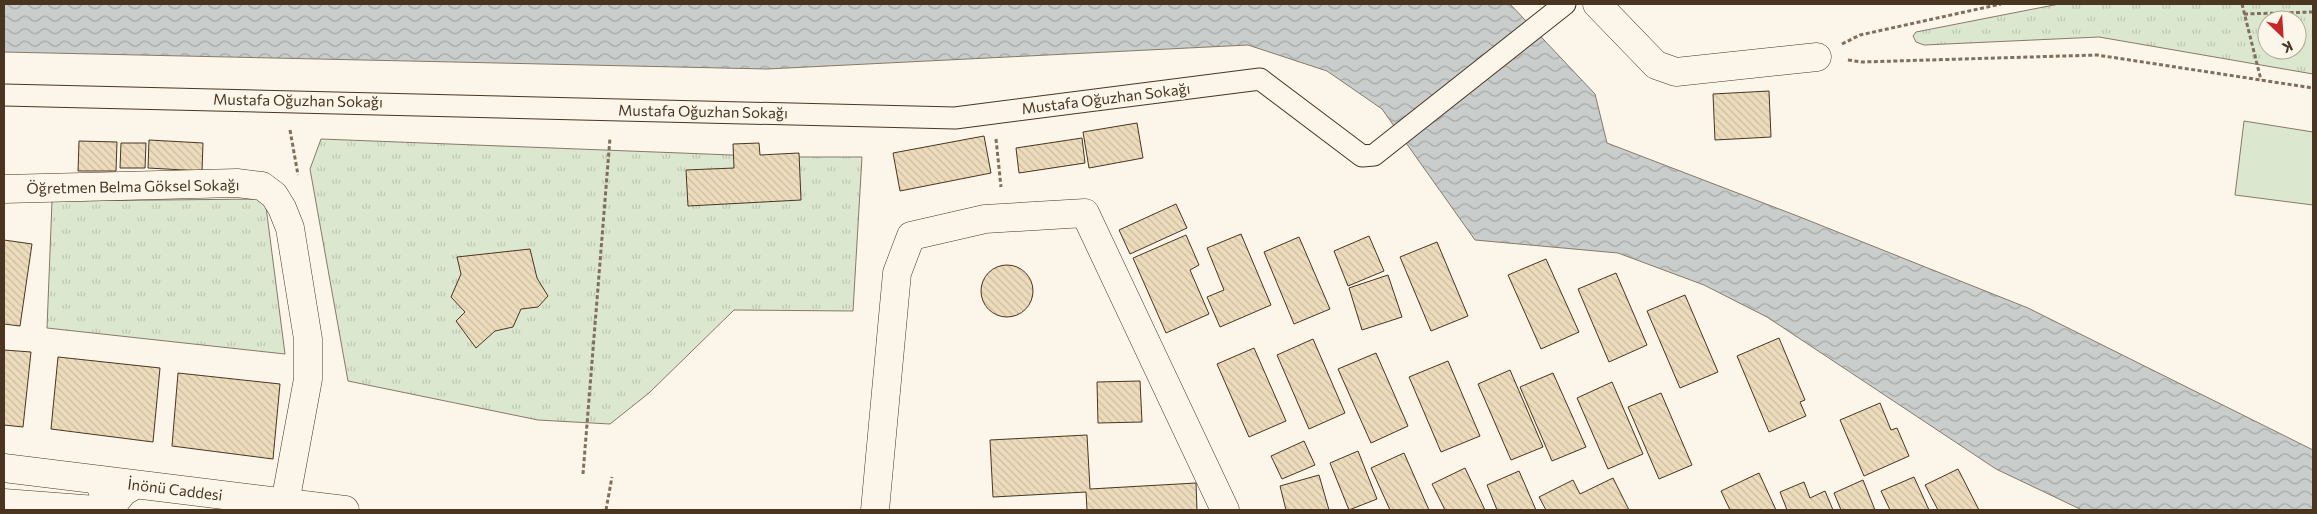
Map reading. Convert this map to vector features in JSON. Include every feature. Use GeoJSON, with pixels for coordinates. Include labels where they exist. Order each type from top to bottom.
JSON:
{"type":"FeatureCollection","features":[{"type":"Feature","properties":{"kind":"street","name":"Mustafa Oğuzhan Sokağı"},"geometry":{"type":"LineString","coordinates":[[4,95],[284,100],[955,118],[1260,79],[1362,156],[1374,155],[1565,4]]}},
{"type":"Feature","properties":{"kind":"street"},"geometry":{"type":"LineString","coordinates":[[1597,4],[1656,65],[1676,72],[1817,56]]}},
{"type":"Feature","properties":{"kind":"street","name":"Öğretmen Belma Göksel Sokağı"},"geometry":{"type":"LineString","coordinates":[[4,189],[237,183],[262,186],[274,195]]}},
{"type":"Feature","properties":{"kind":"street"},"geometry":{"type":"LineString","coordinates":[[274,195],[282,208],[290,228],[308,339],[308,379],[285,503]]}},
{"type":"Feature","properties":{"kind":"street"},"geometry":{"type":"LineString","coordinates":[[875,510],[897,273],[911,236],[984,219],[1085,213],[1225,510]]}},
{"type":"Feature","properties":{"kind":"street","name":"İnönü Caddesi"},"geometry":{"type":"LineString","coordinates":[[4,468],[346,510]]}},
{"type":"Feature","properties":{"kind":"street"},"geometry":{"type":"LineString","coordinates":[[100,481],[109,510]]}},
{"type":"Feature","properties":{"kind":"street"},"geometry":{"type":"LineString","coordinates":[[109,510],[123,492],[135,485]]}},
{"type":"Feature","properties":{"kind":"street"},"geometry":{"type":"LineString","coordinates":[[4,503],[96,510]]}},
{"type":"Feature","properties":{"kind":"path"},"geometry":{"type":"LineString","coordinates":[[1817,56],[1860,35],[2001,4]]}},
{"type":"Feature","properties":{"kind":"path"},"geometry":{"type":"LineString","coordinates":[[2242,4],[2261,80]]}},
{"type":"Feature","properties":{"kind":"path"},"geometry":{"type":"LineString","coordinates":[[2244,14],[2313,12]]}},
{"type":"Feature","properties":{"kind":"path"},"geometry":{"type":"LineString","coordinates":[[1817,56],[1862,62],[2097,55],[2313,88]]}},
{"type":"Feature","properties":{"kind":"path"},"geometry":{"type":"LineString","coordinates":[[274,195],[299,174],[284,100]]}},
{"type":"Feature","properties":{"kind":"path"},"geometry":{"type":"LineString","coordinates":[[583,474],[612,110]]}},
{"type":"Feature","properties":{"kind":"path"},"geometry":{"type":"LineString","coordinates":[[993,113],[1004,218]]}},
{"type":"Feature","properties":{"kind":"path"},"geometry":{"type":"LineString","coordinates":[[606,510],[612,477]]}},
{"type":"Feature","properties":{"kind":"green space"},"geometry":{"type":"Polygon","coordinates":[[[2059,4],[2313,4],[2313,74],[2099,37],[1924,45],[1916,42],[1913,36],[1916,32],[2059,4]]]}},
{"type":"Feature","properties":{"kind":"green space"},"geometry":{"type":"Polygon","coordinates":[[[2244,121],[2313,132],[2313,205],[2235,195],[2244,121]]]}},
{"type":"Feature","properties":{"kind":"green space"},"geometry":{"type":"Polygon","coordinates":[[[321,139],[783,157],[862,157],[853,311],[734,310],[649,393],[610,424],[538,420],[348,381],[310,169],[321,139]]]}},
{"type":"Feature","properties":{"kind":"green space"},"geometry":{"type":"Polygon","coordinates":[[[265,199],[285,354],[47,328],[52,201],[265,199]]]}},
{"type":"Feature","properties":{"kind":"water"},"geometry":{"type":"Polygon","coordinates":[[[4,4],[1510,4],[1595,94],[1607,143],[1800,217],[2028,308],[2313,450],[2313,510],[2082,510],[1996,469],[1767,317],[1704,285],[1618,253],[1475,240],[1382,109],[1327,71],[1248,45],[767,69],[4,52],[4,4]]]}},
{"type":"Feature","properties":{"kind":"building"},"geometry":{"type":"Polygon","coordinates":[[[1769,91],[1771,137],[1715,140],[1713,94],[1769,91]]]}},
{"type":"Feature","properties":{"kind":"building"},"geometry":{"type":"Polygon","coordinates":[[[1137,123],[1143,158],[1089,168],[1083,132],[1137,123]]]}},
{"type":"Feature","properties":{"kind":"building"},"geometry":{"type":"Polygon","coordinates":[[[984,136],[991,173],[900,191],[893,153],[984,136]]]}},
{"type":"Feature","properties":{"kind":"building"},"geometry":{"type":"Polygon","coordinates":[[[1082,138],[1085,163],[1019,173],[1016,148],[1082,138]]]}},
{"type":"Feature","properties":{"kind":"building"},"geometry":{"type":"Polygon","coordinates":[[[149,140],[203,143],[202,171],[148,168],[149,140]]]}},
{"type":"Feature","properties":{"kind":"building"},"geometry":{"type":"Polygon","coordinates":[[[79,141],[117,142],[116,171],[78,171],[79,141]]]}},
{"type":"Feature","properties":{"kind":"building"},"geometry":{"type":"Polygon","coordinates":[[[121,143],[146,143],[145,168],[120,168],[121,143]]]}},
{"type":"Feature","properties":{"kind":"building"},"geometry":{"type":"Polygon","coordinates":[[[759,143],[760,155],[799,153],[801,200],[688,206],[686,170],[734,168],[733,144],[759,143]]]}},
{"type":"Feature","properties":{"kind":"building"},"geometry":{"type":"Polygon","coordinates":[[[1176,204],[1187,228],[1130,254],[1119,230],[1176,204]]]}},
{"type":"Feature","properties":{"kind":"building"},"geometry":{"type":"Polygon","coordinates":[[[1241,234],[1271,305],[1220,327],[1207,297],[1224,290],[1207,248],[1241,234]]]}},
{"type":"Feature","properties":{"kind":"building"},"geometry":{"type":"Polygon","coordinates":[[[1186,235],[1199,265],[1190,270],[1209,314],[1166,333],[1133,258],[1186,235]]]}},
{"type":"Feature","properties":{"kind":"building"},"geometry":{"type":"Polygon","coordinates":[[[1369,236],[1384,271],[1348,286],[1334,251],[1369,236]]]}},
{"type":"Feature","properties":{"kind":"building"},"geometry":{"type":"Polygon","coordinates":[[[1299,237],[1330,309],[1294,324],[1264,252],[1299,237]]]}},
{"type":"Feature","properties":{"kind":"building"},"geometry":{"type":"Polygon","coordinates":[[[4,240],[32,244],[20,326],[4,324],[4,240]]]}},
{"type":"Feature","properties":{"kind":"building"},"geometry":{"type":"Polygon","coordinates":[[[1437,242],[1468,316],[1431,331],[1400,257],[1437,242]]]}},
{"type":"Feature","properties":{"kind":"building"},"geometry":{"type":"Polygon","coordinates":[[[530,249],[537,278],[548,296],[538,307],[521,309],[513,327],[495,331],[476,348],[456,321],[465,312],[451,297],[461,274],[457,257],[530,249]]]}},
{"type":"Feature","properties":{"kind":"building"},"geometry":{"type":"Polygon","coordinates":[[[1546,259],[1579,332],[1541,349],[1508,275],[1546,259]]]}},
{"type":"Feature","properties":{"kind":"building"},"geometry":{"type":"Polygon","coordinates":[[[1002,265],[1012,265],[1026,272],[1033,286],[1033,296],[1026,310],[1012,317],[1002,317],[992,313],[985,306],[981,296],[981,286],[985,276],[992,269],[1002,265]]]}},
{"type":"Feature","properties":{"kind":"building"},"geometry":{"type":"Polygon","coordinates":[[[1616,273],[1647,345],[1609,362],[1578,289],[1616,273]]]}},
{"type":"Feature","properties":{"kind":"building"},"geometry":{"type":"Polygon","coordinates":[[[1388,275],[1402,317],[1362,330],[1349,288],[1388,275]]]}},
{"type":"Feature","properties":{"kind":"building"},"geometry":{"type":"Polygon","coordinates":[[[1685,295],[1718,372],[1680,388],[1647,311],[1685,295]]]}},
{"type":"Feature","properties":{"kind":"building"},"geometry":{"type":"Polygon","coordinates":[[[1779,338],[1805,400],[1800,402],[1806,416],[1769,432],[1737,356],[1779,338]]]}},
{"type":"Feature","properties":{"kind":"building"},"geometry":{"type":"Polygon","coordinates":[[[1313,339],[1345,413],[1309,429],[1277,355],[1313,339]]]}},
{"type":"Feature","properties":{"kind":"building"},"geometry":{"type":"Polygon","coordinates":[[[1254,348],[1286,421],[1249,437],[1217,364],[1254,348]]]}},
{"type":"Feature","properties":{"kind":"building"},"geometry":{"type":"Polygon","coordinates":[[[4,350],[31,352],[23,427],[4,425],[4,350]]]}},
{"type":"Feature","properties":{"kind":"building"},"geometry":{"type":"Polygon","coordinates":[[[1376,353],[1408,426],[1371,443],[1338,369],[1376,353]]]}},
{"type":"Feature","properties":{"kind":"building"},"geometry":{"type":"Polygon","coordinates":[[[58,357],[160,368],[153,442],[51,429],[58,357]]]}},
{"type":"Feature","properties":{"kind":"building"},"geometry":{"type":"Polygon","coordinates":[[[1448,361],[1480,436],[1441,452],[1409,377],[1448,361]]]}},
{"type":"Feature","properties":{"kind":"building"},"geometry":{"type":"Polygon","coordinates":[[[1510,370],[1543,447],[1511,460],[1478,384],[1510,370]]]}},
{"type":"Feature","properties":{"kind":"building"},"geometry":{"type":"Polygon","coordinates":[[[178,373],[280,384],[273,459],[172,446],[178,373]]]}},
{"type":"Feature","properties":{"kind":"building"},"geometry":{"type":"Polygon","coordinates":[[[1553,373],[1586,447],[1552,461],[1520,387],[1553,373]]]}},
{"type":"Feature","properties":{"kind":"building"},"geometry":{"type":"Polygon","coordinates":[[[1140,381],[1142,422],[1098,423],[1097,382],[1140,381]]]}},
{"type":"Feature","properties":{"kind":"building"},"geometry":{"type":"Polygon","coordinates":[[[1612,382],[1643,454],[1608,469],[1577,398],[1612,382]]]}},
{"type":"Feature","properties":{"kind":"building"},"geometry":{"type":"Polygon","coordinates":[[[1661,393],[1692,465],[1659,479],[1628,407],[1661,393]]]}},
{"type":"Feature","properties":{"kind":"building"},"geometry":{"type":"Polygon","coordinates":[[[1880,403],[1891,430],[1897,428],[1909,456],[1864,476],[1840,420],[1880,403]]]}},
{"type":"Feature","properties":{"kind":"building"},"geometry":{"type":"Polygon","coordinates":[[[1087,435],[1090,489],[1196,483],[1197,510],[1087,510],[1086,492],[993,497],[990,440],[1087,435]]]}},
{"type":"Feature","properties":{"kind":"building"},"geometry":{"type":"Polygon","coordinates":[[[1304,441],[1315,465],[1282,479],[1271,456],[1304,441]]]}},
{"type":"Feature","properties":{"kind":"building"},"geometry":{"type":"Polygon","coordinates":[[[1358,451],[1377,499],[1349,510],[1330,463],[1358,451]]]}},
{"type":"Feature","properties":{"kind":"building"},"geometry":{"type":"Polygon","coordinates":[[[1404,453],[1429,510],[1390,510],[1371,468],[1404,453]]]}},
{"type":"Feature","properties":{"kind":"building"},"geometry":{"type":"Polygon","coordinates":[[[1465,468],[1485,510],[1445,510],[1432,484],[1465,468]]]}},
{"type":"Feature","properties":{"kind":"building"},"geometry":{"type":"Polygon","coordinates":[[[1958,469],[1979,510],[1938,510],[1925,485],[1958,469]]]}},
{"type":"Feature","properties":{"kind":"building"},"geometry":{"type":"Polygon","coordinates":[[[1519,471],[1536,510],[1497,510],[1487,485],[1519,471]]]}},
{"type":"Feature","properties":{"kind":"building"},"geometry":{"type":"Polygon","coordinates":[[[1759,473],[1776,510],[1730,510],[1721,491],[1759,473]]]}},
{"type":"Feature","properties":{"kind":"building"},"geometry":{"type":"Polygon","coordinates":[[[1319,475],[1329,510],[1286,510],[1280,486],[1319,475]]]}},
{"type":"Feature","properties":{"kind":"building"},"geometry":{"type":"Polygon","coordinates":[[[1914,477],[1929,510],[1890,510],[1881,491],[1914,477]]]}},
{"type":"Feature","properties":{"kind":"building"},"geometry":{"type":"Polygon","coordinates":[[[1613,478],[1629,510],[1546,510],[1539,497],[1573,480],[1580,494],[1613,478]]]}},
{"type":"Feature","properties":{"kind":"building"},"geometry":{"type":"Polygon","coordinates":[[[1863,480],[1875,510],[1841,510],[1834,493],[1863,480]]]}},
{"type":"Feature","properties":{"kind":"building"},"geometry":{"type":"Polygon","coordinates":[[[1804,482],[1810,498],[1825,491],[1833,510],[1787,510],[1780,492],[1804,482]]]}}]}
